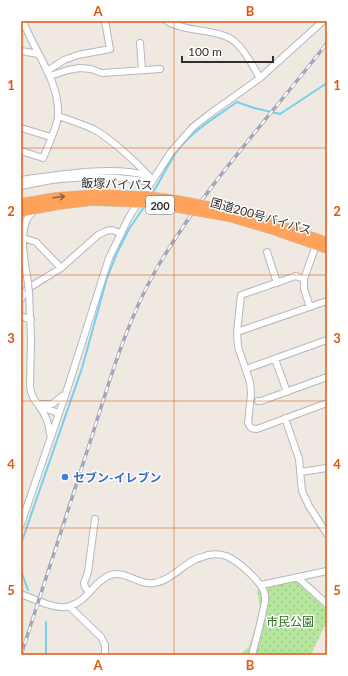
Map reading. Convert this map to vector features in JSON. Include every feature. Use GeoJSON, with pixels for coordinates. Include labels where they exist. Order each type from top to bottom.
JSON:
{"type":"FeatureCollection","features":[{"type":"Feature","properties":{"kind":"highway","name":"飯塚バイパス"},"geometry":{"type":"LineString","coordinates":[[21,203],[56,197],[94,198]]}},
{"type":"Feature","properties":{"kind":"highway","name":"国道200号バイパス"},"geometry":{"type":"LineString","coordinates":[[21,212],[94,198],[150,203],[228,213],[327,249]]}},
{"type":"Feature","properties":{"kind":"highway","name":"200"},"geometry":{"type":"LineString","coordinates":[[228,213],[265,220],[327,242]]}},
{"type":"Feature","properties":{"kind":"street"},"geometry":{"type":"LineString","coordinates":[[21,151],[43,158],[58,116],[56,92],[48,73],[29,38],[23,21]]}},
{"type":"Feature","properties":{"kind":"street"},"geometry":{"type":"LineString","coordinates":[[48,73],[64,60],[78,55],[110,49],[105,21]]}},
{"type":"Feature","properties":{"kind":"street"},"geometry":{"type":"LineString","coordinates":[[167,21],[172,24],[201,32],[226,36],[240,47],[260,78]]}},
{"type":"Feature","properties":{"kind":"street"},"geometry":{"type":"LineString","coordinates":[[21,524],[66,393],[109,258],[120,233],[151,179],[171,152],[193,127],[211,112],[260,78],[323,21]]}},
{"type":"Feature","properties":{"kind":"street"},"geometry":{"type":"LineString","coordinates":[[140,43],[142,69]]}},
{"type":"Feature","properties":{"kind":"street"},"geometry":{"type":"LineString","coordinates":[[21,51],[38,54]]}},
{"type":"Feature","properties":{"kind":"street"},"geometry":{"type":"LineString","coordinates":[[48,73],[80,68],[90,69],[102,73],[142,69],[160,69]]}},
{"type":"Feature","properties":{"kind":"street"},"geometry":{"type":"LineString","coordinates":[[58,116],[94,129],[105,136],[138,164],[151,179]]}},
{"type":"Feature","properties":{"kind":"street"},"geometry":{"type":"LineString","coordinates":[[21,128],[51,137]]}},
{"type":"Feature","properties":{"kind":"street"},"geometry":{"type":"LineString","coordinates":[[21,180],[43,176],[92,172],[130,172],[151,179]]}},
{"type":"Feature","properties":{"kind":"street"},"geometry":{"type":"LineString","coordinates":[[21,186],[60,179],[151,179]]}},
{"type":"Feature","properties":{"kind":"street"},"geometry":{"type":"LineString","coordinates":[[36,209],[29,216],[22,237],[28,284],[24,294],[31,320],[31,394],[45,414],[49,423],[50,438]]}},
{"type":"Feature","properties":{"kind":"street"},"geometry":{"type":"LineString","coordinates":[[24,294],[26,290],[61,268],[98,235],[112,230],[120,233]]}},
{"type":"Feature","properties":{"kind":"street"},"geometry":{"type":"LineString","coordinates":[[22,237],[36,242],[61,268]]}},
{"type":"Feature","properties":{"kind":"street"},"geometry":{"type":"LineString","coordinates":[[310,307],[304,289],[304,279],[316,245]]}},
{"type":"Feature","properties":{"kind":"street"},"geometry":{"type":"LineString","coordinates":[[267,252],[277,283]]}},
{"type":"Feature","properties":{"kind":"street"},"geometry":{"type":"LineString","coordinates":[[304,279],[296,276],[240,295],[237,332],[238,347],[250,382],[251,394],[248,423],[250,427],[257,429],[327,403]]}},
{"type":"Feature","properties":{"kind":"street"},"geometry":{"type":"LineString","coordinates":[[237,332],[327,302]]}},
{"type":"Feature","properties":{"kind":"street"},"geometry":{"type":"LineString","coordinates":[[21,316],[31,320]]}},
{"type":"Feature","properties":{"kind":"street"},"geometry":{"type":"LineString","coordinates":[[246,369],[327,340]]}},
{"type":"Feature","properties":{"kind":"street"},"geometry":{"type":"LineString","coordinates":[[275,359],[287,392]]}},
{"type":"Feature","properties":{"kind":"street"},"geometry":{"type":"LineString","coordinates":[[258,401],[327,377]]}},
{"type":"Feature","properties":{"kind":"street"},"geometry":{"type":"LineString","coordinates":[[37,403],[47,405],[52,404],[62,398],[66,393]]}},
{"type":"Feature","properties":{"kind":"street"},"geometry":{"type":"LineString","coordinates":[[37,403],[42,407],[59,413]]}},
{"type":"Feature","properties":{"kind":"street"},"geometry":{"type":"LineString","coordinates":[[285,418],[299,459],[302,491],[304,497],[327,534]]}},
{"type":"Feature","properties":{"kind":"street"},"geometry":{"type":"LineString","coordinates":[[300,472],[327,468]]}},
{"type":"Feature","properties":{"kind":"street"},"geometry":{"type":"LineString","coordinates":[[89,592],[84,583],[88,572],[95,519]]}},
{"type":"Feature","properties":{"kind":"street"},"geometry":{"type":"LineString","coordinates":[[21,594],[53,606],[70,607],[80,602],[96,584],[108,575],[120,574],[144,582],[154,583],[164,580],[194,560],[218,554],[227,556],[236,562],[261,585],[265,596],[252,655]]}},
{"type":"Feature","properties":{"kind":"street"},"geometry":{"type":"LineString","coordinates":[[261,585],[327,571]]}},
{"type":"Feature","properties":{"kind":"street"},"geometry":{"type":"LineString","coordinates":[[297,577],[327,604]]}},
{"type":"Feature","properties":{"kind":"street"},"geometry":{"type":"LineString","coordinates":[[70,607],[101,637],[104,645],[104,655]]}},
{"type":"Feature","properties":{"kind":"green space","name":"市民公園"},"geometry":{"type":"Polygon","coordinates":[[[295,580],[327,610],[327,621],[311,655],[239,655],[249,647],[256,625],[260,607],[257,590],[295,580]]]}},
{"type":"Feature","properties":{"kind":"waterway"},"geometry":{"type":"LineString","coordinates":[[152,194],[181,146],[204,125],[237,102],[254,108],[280,114],[327,83]]}},
{"type":"Feature","properties":{"kind":"waterway"},"geometry":{"type":"LineString","coordinates":[[21,544],[82,368],[107,278],[129,229],[144,207]]}},
{"type":"Feature","properties":{"kind":"waterway"},"geometry":{"type":"LineString","coordinates":[[21,571],[28,590]]}},
{"type":"Feature","properties":{"kind":"waterway"},"geometry":{"type":"LineString","coordinates":[[46,622],[46,655]]}},
{"type":"Feature","properties":{"kind":"railway"},"geometry":{"type":"LineString","coordinates":[[21,655],[120,350],[146,288],[175,238],[195,209],[327,43]]}},
{"type":"Feature","properties":{"kind":"place","name":"セブン-イレブン"},"geometry":{"type":"Point","coordinates":[65,477]}}]}
